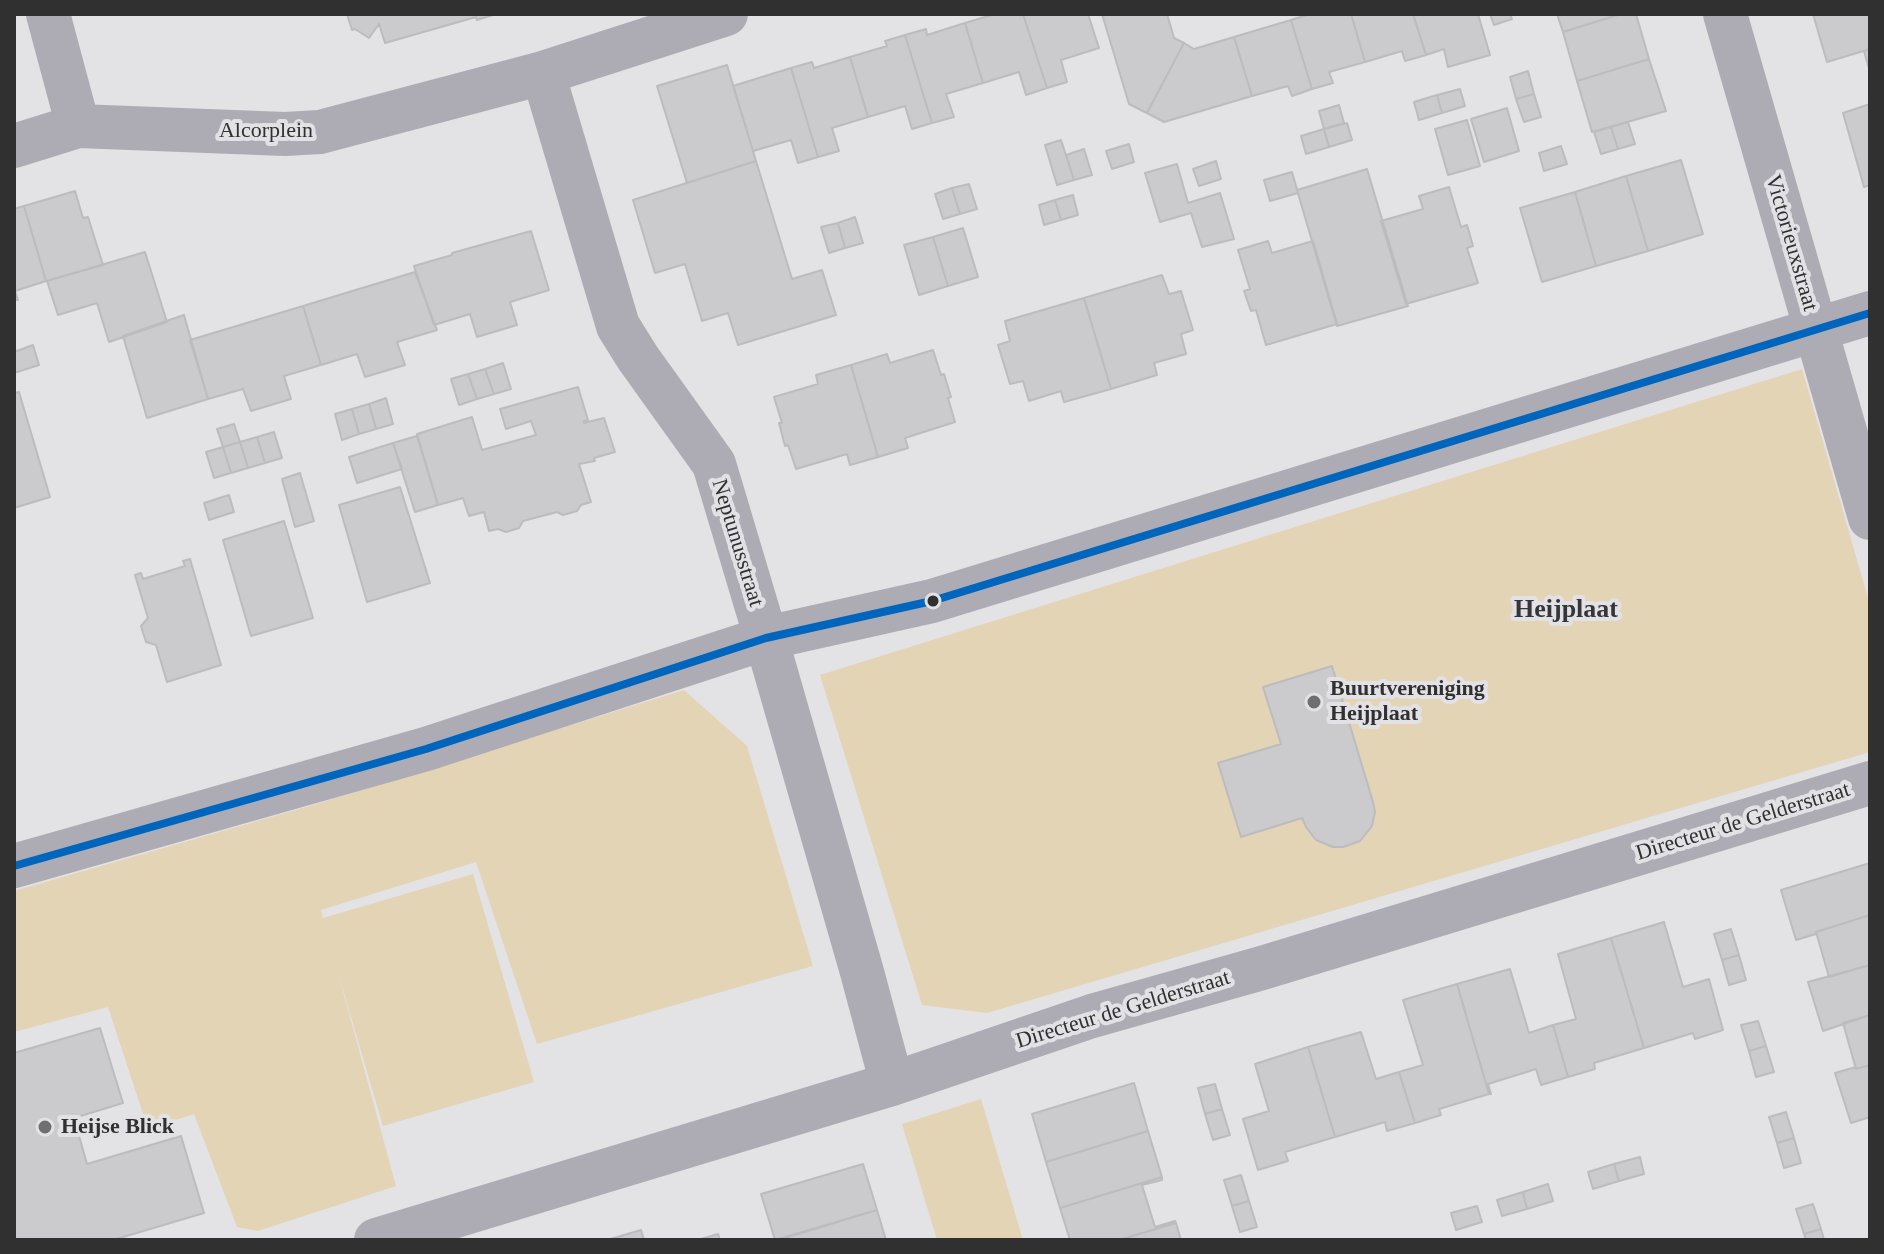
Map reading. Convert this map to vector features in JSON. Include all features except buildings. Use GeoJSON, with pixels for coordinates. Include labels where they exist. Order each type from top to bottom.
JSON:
{"type":"FeatureCollection","features":[{"type":"Feature","properties":{"kind":"street"},"geometry":{"type":"LineString","coordinates":[[48,14],[78,126]]}},
{"type":"Feature","properties":{"kind":"street","name":"Alcorplein"},"geometry":{"type":"LineString","coordinates":[[14,146],[78,126],[285,134],[320,132],[543,73],[726,14]]}},
{"type":"Feature","properties":{"kind":"street","name":"Victorieuxstraat"},"geometry":{"type":"LineString","coordinates":[[1725,14],[1870,518]]}},
{"type":"Feature","properties":{"kind":"street","name":"Neptunusstraat"},"geometry":{"type":"LineString","coordinates":[[543,73],[618,326],[714,464],[892,1084]]}},
{"type":"Feature","properties":{"kind":"street"},"geometry":{"type":"LineString","coordinates":[[14,866],[426,749],[766,638],[932,601],[1870,313]]}},
{"type":"Feature","properties":{"kind":"street","name":"Directeur de Gelderstraat"},"geometry":{"type":"LineString","coordinates":[[376,1240],[892,1084],[1092,1016],[1262,968],[1870,783]]}},
{"type":"Feature","properties":{"kind":"shaded area"},"geometry":{"type":"Polygon","coordinates":[[[1802,369],[1870,605],[1870,752],[987,1013],[922,1005],[820,675],[1802,369]]]}},
{"type":"Feature","properties":{"kind":"shaded area"},"geometry":{"type":"Polygon","coordinates":[[[684,690],[747,746],[813,966],[537,1044],[476,862],[321,910],[323,918],[473,874],[534,1082],[383,1126],[337,969],[396,1186],[258,1231],[237,1227],[194,1114],[148,1129],[108,1007],[14,1032],[14,891],[313,805],[684,690]]]}},
{"type":"Feature","properties":{"kind":"shaded area"},"geometry":{"type":"Polygon","coordinates":[[[981,1099],[1023,1240],[937,1240],[902,1124],[981,1099]]]}},
{"type":"Feature","properties":{"kind":"transit line"},"geometry":{"type":"LineString","coordinates":[[14,866],[426,749],[766,638],[932,601],[1870,313]]}},
{"type":"Feature","properties":{"kind":"place","name":"Buurtvereniging Heijplaat"},"geometry":{"type":"Point","coordinates":[1314,702]}},
{"type":"Feature","properties":{"kind":"place","name":"Heijse Blick"},"geometry":{"type":"Point","coordinates":[45,1127]}},
{"type":"Feature","properties":{"kind":"district","name":"Heijplaat"},"geometry":{"type":"Point","coordinates":[1566,610]}}]}
